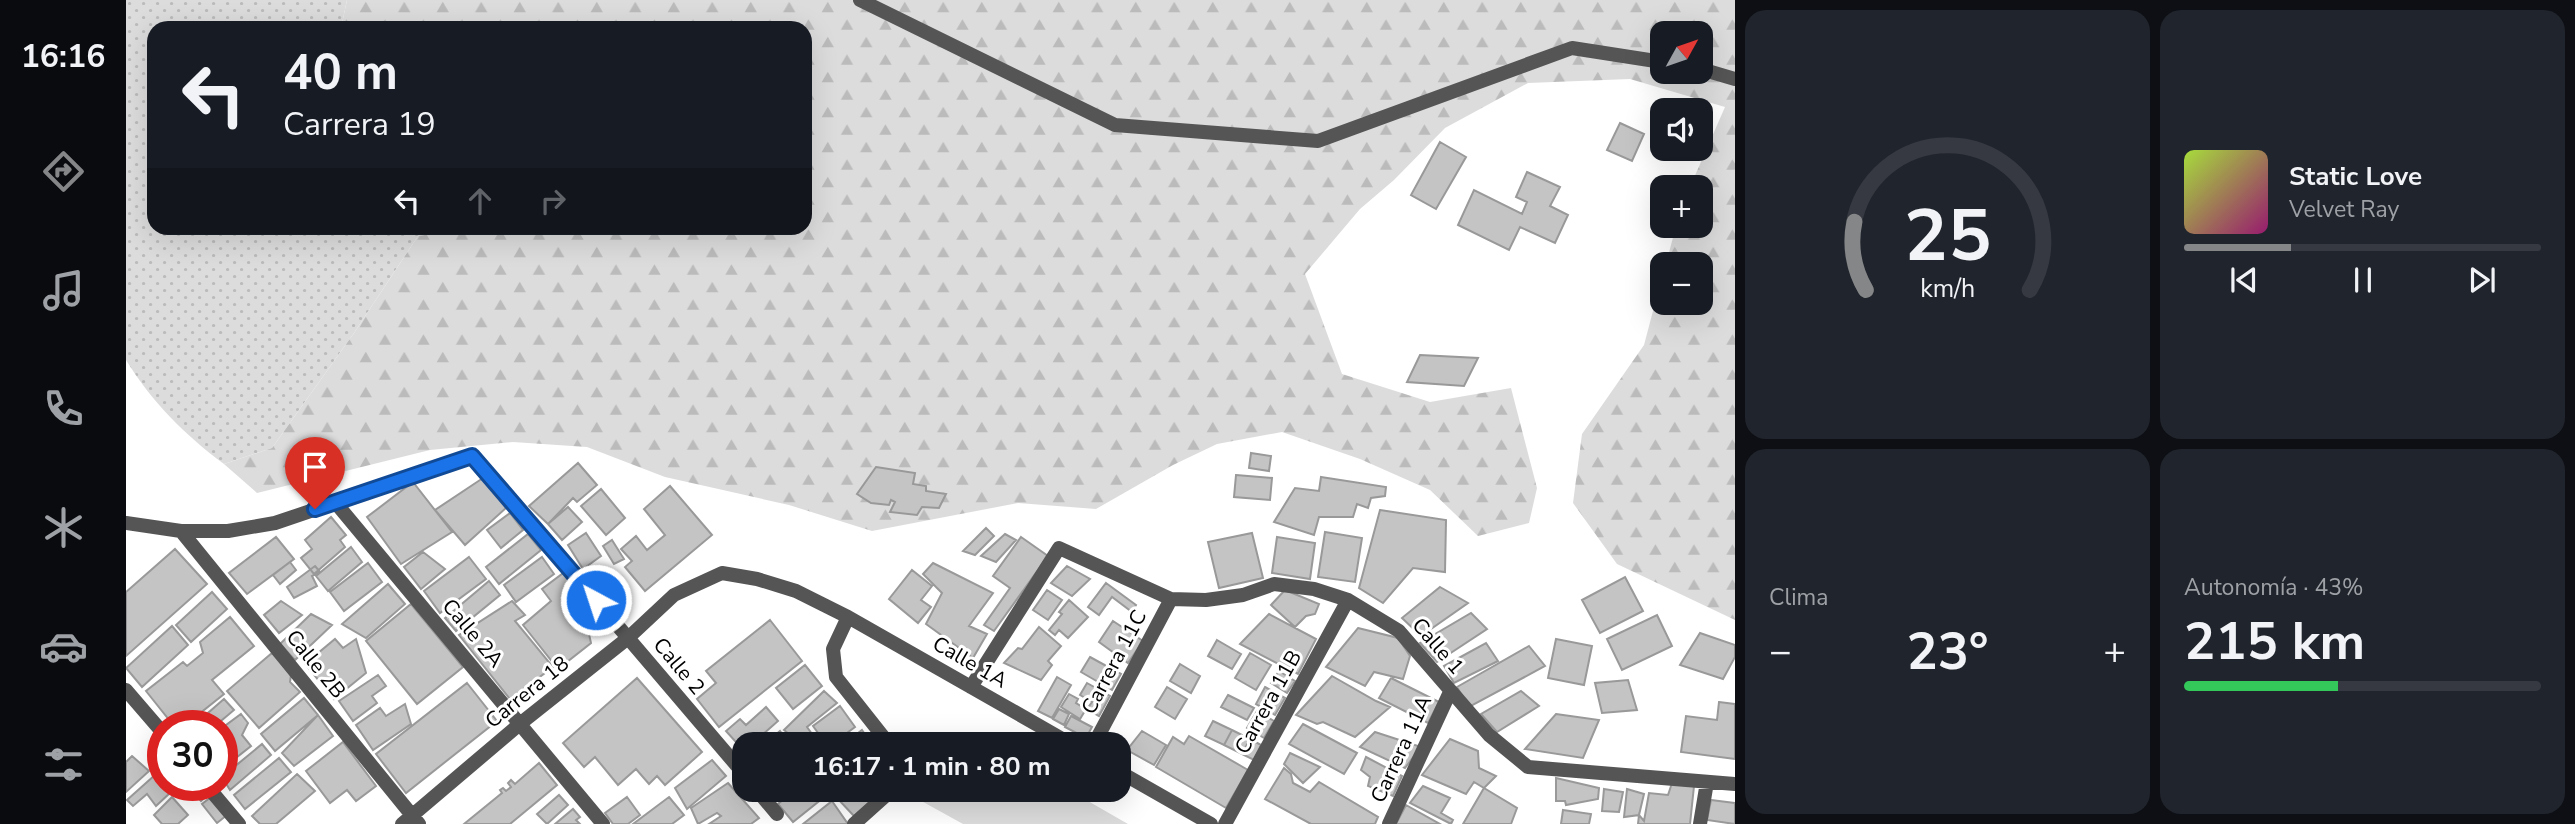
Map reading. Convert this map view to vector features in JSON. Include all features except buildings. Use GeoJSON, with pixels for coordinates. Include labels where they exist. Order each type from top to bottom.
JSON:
{"type":"FeatureCollection","features":[{"type":"Feature","properties":{"kind":"street"},"geometry":{"type":"LineString","coordinates":[[860,0],[1115,125],[1318,141],[1572,48],[1650,60]]}},
{"type":"Feature","properties":{"kind":"street"},"geometry":{"type":"LineString","coordinates":[[1713,71],[1735,79]]}},
{"type":"Feature","properties":{"kind":"street","name":"Calle 2"},"geometry":{"type":"LineString","coordinates":[[335,502],[472,456],[732,761]]}},
{"type":"Feature","properties":{"kind":"street"},"geometry":{"type":"LineString","coordinates":[[126,523],[181,531],[228,531],[275,523],[335,502]]}},
{"type":"Feature","properties":{"kind":"street","name":"Calle 2A"},"geometry":{"type":"LineString","coordinates":[[335,502],[603,824]]}},
{"type":"Feature","properties":{"kind":"street","name":"Calle 2B"},"geometry":{"type":"LineString","coordinates":[[181,531],[411,821]]}},
{"type":"Feature","properties":{"kind":"street","name":"Calle 1"},"geometry":{"type":"LineString","coordinates":[[971,687],[1059,548],[1171,599],[1206,600],[1243,595],[1274,584],[1314,589],[1348,600],[1399,631],[1489,735],[1528,767],[1735,784]]}},
{"type":"Feature","properties":{"kind":"street","name":"Carrera 18"},"geometry":{"type":"LineString","coordinates":[[411,821],[521,723],[628,638],[674,596],[722,573],[757,579]]}},
{"type":"Feature","properties":{"kind":"street","name":"Calle 1A"},"geometry":{"type":"LineString","coordinates":[[757,579],[796,591],[848,617],[1050,732]]}},
{"type":"Feature","properties":{"kind":"street","name":"Carrera 11C"},"geometry":{"type":"LineString","coordinates":[[1100,732],[1171,599]]}},
{"type":"Feature","properties":{"kind":"street","name":"Carrera 11B"},"geometry":{"type":"LineString","coordinates":[[1225,824],[1348,600]]}},
{"type":"Feature","properties":{"kind":"street"},"geometry":{"type":"LineString","coordinates":[[848,617],[833,649],[836,677],[880,732]]}},
{"type":"Feature","properties":{"kind":"street"},"geometry":{"type":"LineString","coordinates":[[126,690],[147,714]]}},
{"type":"Feature","properties":{"kind":"street","name":"Carrera 11A"},"geometry":{"type":"LineString","coordinates":[[1389,824],[1450,692]]}},
{"type":"Feature","properties":{"kind":"street"},"geometry":{"type":"LineString","coordinates":[[1131,778],[1211,824]]}},
{"type":"Feature","properties":{"kind":"street"},"geometry":{"type":"LineString","coordinates":[[1700,824],[1707,782]]}},
{"type":"Feature","properties":{"kind":"street"},"geometry":{"type":"LineString","coordinates":[[220,801],[239,824]]}},
{"type":"Feature","properties":{"kind":"street"},"geometry":{"type":"LineString","coordinates":[[767,802],[777,814]]}},
{"type":"Feature","properties":{"kind":"street"},"geometry":{"type":"LineString","coordinates":[[854,824],[879,802]]}},
{"type":"Feature","properties":{"kind":"green space"},"geometry":{"type":"Polygon","coordinates":[[[126,0],[347,0],[342,21],[147,21],[147,235],[425,235],[418,236],[354,333],[272,448],[224,464],[170,416],[146,389],[126,360],[126,0]]]}},
{"type":"Feature","properties":{"kind":"green space"},"geometry":{"type":"Polygon","coordinates":[[[347,0],[1735,0],[1735,620],[1617,564],[1573,503],[1582,434],[1644,345],[1652,315],[1713,315],[1713,252],[1669,252],[1673,238],[1713,238],[1713,175],[1695,175],[1701,161],[1713,161],[1713,134],[1725,107],[1713,103],[1713,98],[1694,98],[1630,79],[1528,83],[1445,128],[1394,180],[1360,209],[1305,274],[1342,374],[1430,402],[1511,388],[1537,488],[1529,523],[1478,536],[1430,490],[1360,459],[1282,432],[1217,444],[1173,465],[1096,509],[1018,503],[872,531],[789,505],[665,477],[587,447],[513,442],[430,450],[257,493],[224,464],[272,448],[354,333],[418,236],[812,235],[812,21],[342,21],[347,0]]]}},
{"type":"Feature","properties":{"kind":"green space"},"geometry":{"type":"Polygon","coordinates":[[[923,802],[1090,802],[1128,824],[963,824],[923,802]]]}},
{"type":"Feature","properties":{"kind":"route"},"geometry":{"type":"LineString","coordinates":[[315,509],[472,456],[596,600]]}}]}
